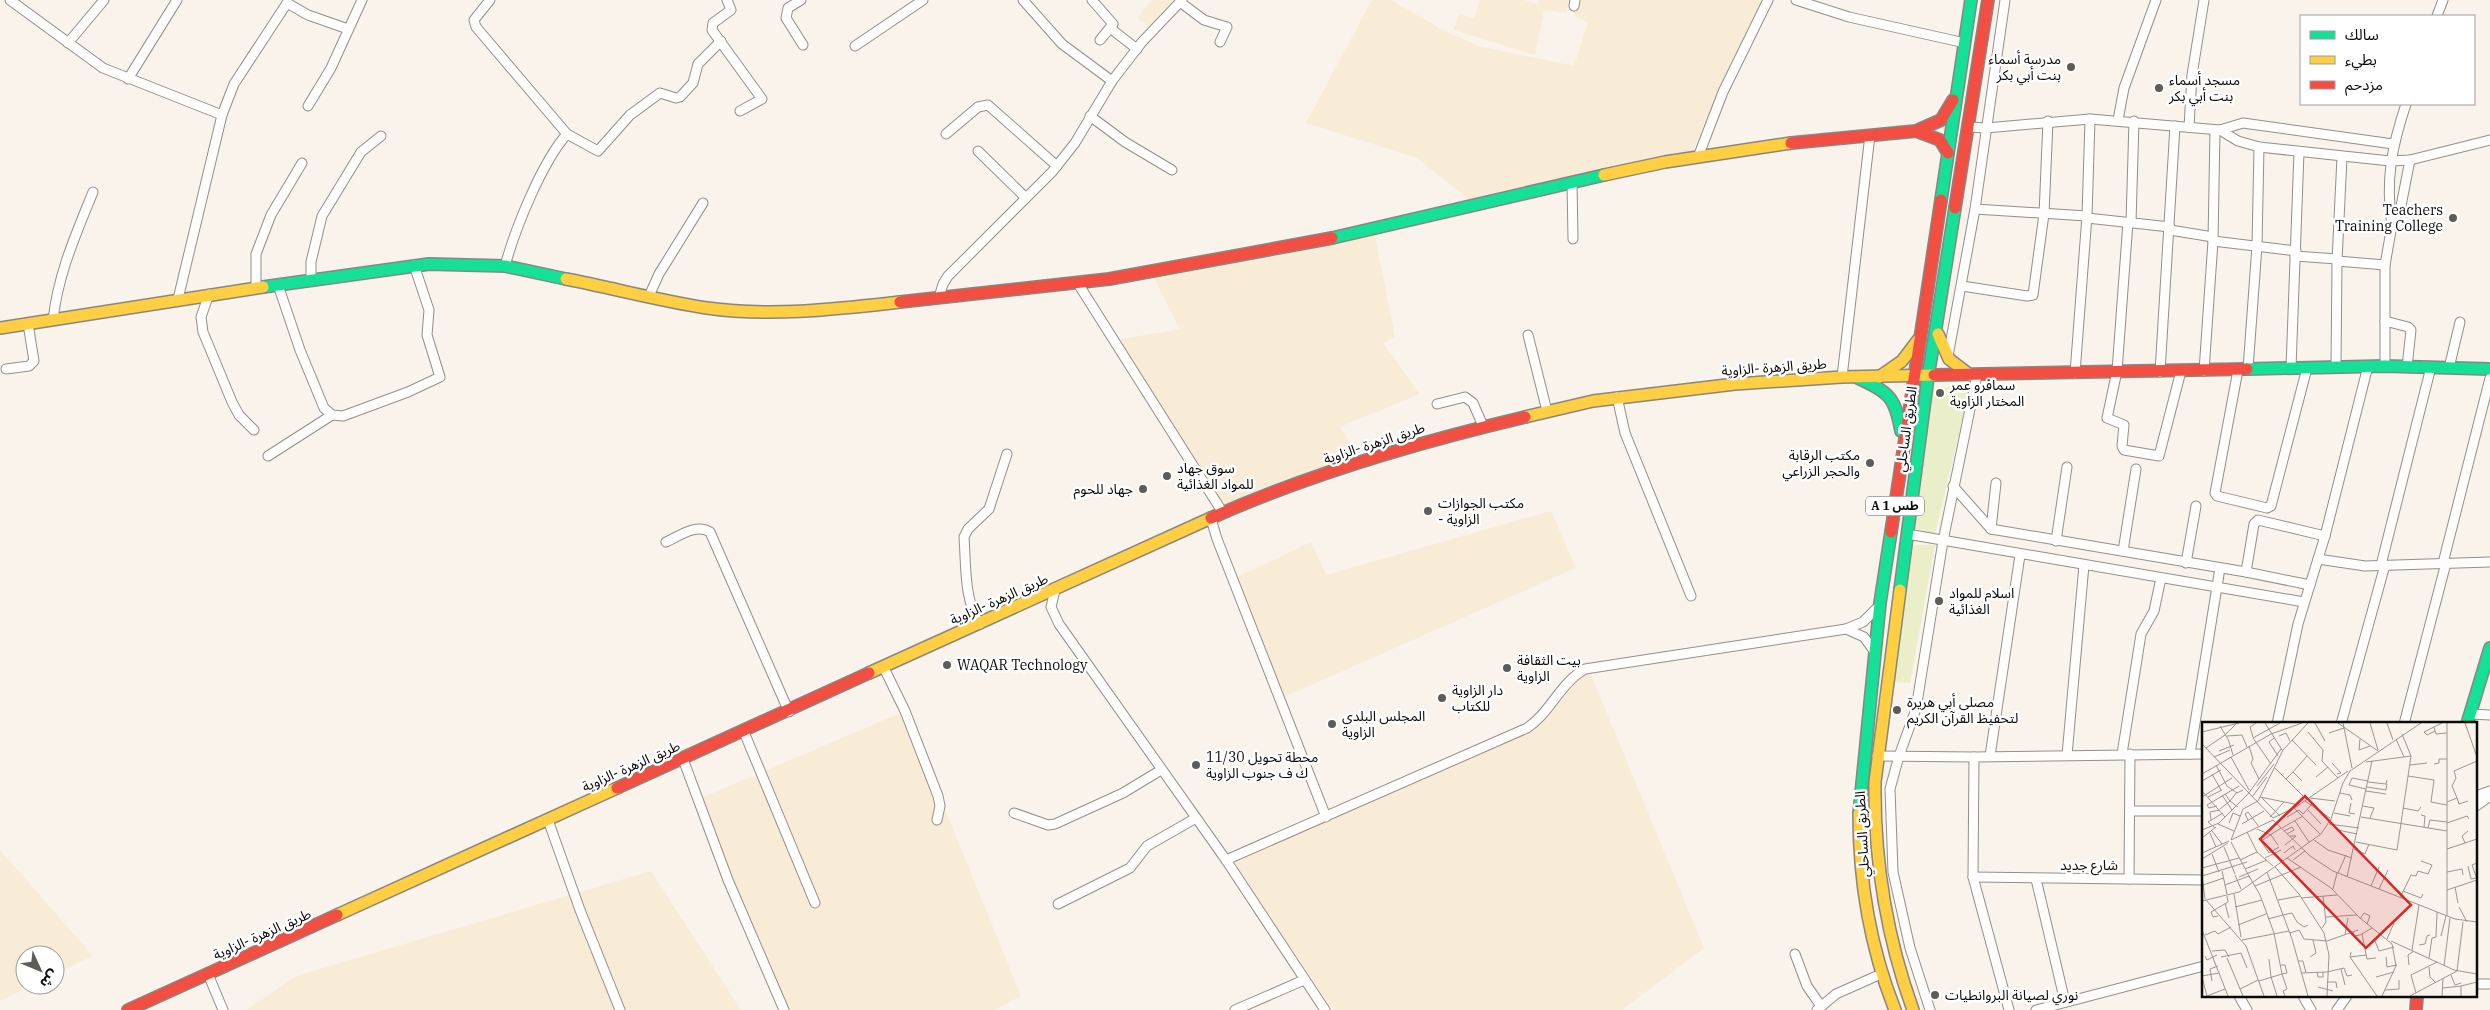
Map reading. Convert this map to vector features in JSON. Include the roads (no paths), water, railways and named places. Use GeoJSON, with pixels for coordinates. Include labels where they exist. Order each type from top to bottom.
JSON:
{"type":"FeatureCollection","features":[{"type":"Feature","properties":{"kind":"main road","name":"الطريق الساحلي"},"geometry":{"type":"LineString","coordinates":[[1895,1010],[1881,974],[1864,899],[1859,843],[1858,800],[1880,603],[1971,0]]}},
{"type":"Feature","properties":{"kind":"main road","name":"الطريق الساحلي"},"geometry":{"type":"LineString","coordinates":[[1913,1010],[1890,940],[1880,881],[1874,809],[1877,756],[1928,376],[1988,0]]}},
{"type":"Feature","properties":{"kind":"main road"},"geometry":{"type":"LineString","coordinates":[[0,328],[209,294],[414,265],[476,263],[505,266],[719,309],[781,311],[847,308],[1077,282],[1263,253],[1572,182],[1698,157],[1804,141],[1916,131],[1934,125],[1941,120],[1956,95]]}},
{"type":"Feature","properties":{"kind":"main road"},"geometry":{"type":"LineString","coordinates":[[1916,131],[1940,140],[1948,153]]}},
{"type":"Feature","properties":{"kind":"main road"},"geometry":{"type":"LineString","coordinates":[[1937,328],[1940,345],[1948,359],[1958,369],[1974,375]]}},
{"type":"Feature","properties":{"kind":"main road"},"geometry":{"type":"LineString","coordinates":[[1879,377],[1902,361],[1920,338]]}},
{"type":"Feature","properties":{"kind":"main road","name":"طريق الزهرة -الزاوية"},"geometry":{"type":"LineString","coordinates":[[128,1010],[789,712],[1224,513],[1290,486],[1483,426],[1617,397],[1727,384],[1842,377],[2160,372],[2368,366],[2490,369]]}},
{"type":"Feature","properties":{"kind":"main road"},"geometry":{"type":"LineString","coordinates":[[1858,378],[1884,390],[1894,399],[1904,446]]}},
{"type":"Feature","properties":{"kind":"main road"},"geometry":{"type":"LineString","coordinates":[[2468,719],[2490,648]]}},
{"type":"Feature","properties":{"kind":"street"},"geometry":{"type":"LineString","coordinates":[[10,0],[102,68],[222,114]]}},
{"type":"Feature","properties":{"kind":"street"},"geometry":{"type":"LineString","coordinates":[[68,43],[104,0]]}},
{"type":"Feature","properties":{"kind":"street"},"geometry":{"type":"LineString","coordinates":[[128,79],[177,0]]}},
{"type":"Feature","properties":{"kind":"street"},"geometry":{"type":"LineString","coordinates":[[308,106],[331,68],[362,0]]}},
{"type":"Feature","properties":{"kind":"street"},"geometry":{"type":"LineString","coordinates":[[490,0],[474,20],[476,27],[567,134],[595,150],[600,150],[630,115],[660,93],[676,98],[680,97],[693,83],[698,64],[721,42]]}},
{"type":"Feature","properties":{"kind":"street"},"geometry":{"type":"LineString","coordinates":[[727,0],[731,7],[730,12],[713,23],[712,26],[721,42],[762,98],[761,101],[740,111]]}},
{"type":"Feature","properties":{"kind":"street"},"geometry":{"type":"LineString","coordinates":[[801,0],[788,8],[786,18],[803,45]]}},
{"type":"Feature","properties":{"kind":"street"},"geometry":{"type":"LineString","coordinates":[[854,46],[923,0]]}},
{"type":"Feature","properties":{"kind":"street"},"geometry":{"type":"LineString","coordinates":[[1023,0],[1062,44],[1112,81]]}},
{"type":"Feature","properties":{"kind":"street"},"geometry":{"type":"LineString","coordinates":[[1092,0],[1113,24],[1100,40],[1110,28],[1137,49]]}},
{"type":"Feature","properties":{"kind":"street"},"geometry":{"type":"LineString","coordinates":[[1698,157],[1713,113],[1768,0]]}},
{"type":"Feature","properties":{"kind":"street"},"geometry":{"type":"LineString","coordinates":[[1796,0],[1849,17],[1965,43]]}},
{"type":"Feature","properties":{"kind":"street"},"geometry":{"type":"LineString","coordinates":[[1948,359],[1975,209],[2006,0]]}},
{"type":"Feature","properties":{"kind":"street"},"geometry":{"type":"LineString","coordinates":[[2118,120],[2124,88],[2156,0]]}},
{"type":"Feature","properties":{"kind":"street"},"geometry":{"type":"LineString","coordinates":[[2189,127],[2192,75],[2204,0]]}},
{"type":"Feature","properties":{"kind":"street"},"geometry":{"type":"LineString","coordinates":[[2437,15],[2442,0]]}},
{"type":"Feature","properties":{"kind":"street"},"geometry":{"type":"LineString","coordinates":[[939,297],[948,276],[1057,166],[1075,143],[1112,81],[1137,49],[1181,1],[1204,20],[1227,27],[1220,42]]}},
{"type":"Feature","properties":{"kind":"street"},"geometry":{"type":"LineString","coordinates":[[178,299],[222,114],[234,84],[285,2],[308,15],[348,29]]}},
{"type":"Feature","properties":{"kind":"street"},"geometry":{"type":"LineString","coordinates":[[946,134],[978,107],[988,105],[1057,166]]}},
{"type":"Feature","properties":{"kind":"street"},"geometry":{"type":"LineString","coordinates":[[2392,225],[2389,194],[2390,161],[2393,144],[2406,105]]}},
{"type":"Feature","properties":{"kind":"street"},"geometry":{"type":"LineString","coordinates":[[1090,116],[1125,142],[1172,170]]}},
{"type":"Feature","properties":{"kind":"street"},"geometry":{"type":"LineString","coordinates":[[1969,127],[1986,128],[2048,121],[2090,119],[2134,121],[2217,130],[2242,123],[2393,144]]}},
{"type":"Feature","properties":{"kind":"street"},"geometry":{"type":"LineString","coordinates":[[2075,373],[2087,217],[2090,119]]}},
{"type":"Feature","properties":{"kind":"street"},"geometry":{"type":"LineString","coordinates":[[1962,286],[2032,296],[2044,214],[2048,121]]}},
{"type":"Feature","properties":{"kind":"street"},"geometry":{"type":"LineString","coordinates":[[2134,121],[2130,222],[2116,372],[2108,419],[2124,425],[2122,446],[2124,450],[2157,458],[2181,371]]}},
{"type":"Feature","properties":{"kind":"street"},"geometry":{"type":"LineString","coordinates":[[2160,372],[2175,126]]}},
{"type":"Feature","properties":{"kind":"street"},"geometry":{"type":"LineString","coordinates":[[2217,130],[2238,142],[2259,146],[2390,161],[2410,160],[2490,140]]}},
{"type":"Feature","properties":{"kind":"street"},"geometry":{"type":"LineString","coordinates":[[2204,371],[2213,239],[2217,130]]}},
{"type":"Feature","properties":{"kind":"street"},"geometry":{"type":"LineString","coordinates":[[505,266],[520,221],[552,156],[567,134]]}},
{"type":"Feature","properties":{"kind":"street"},"geometry":{"type":"LineString","coordinates":[[311,280],[311,262],[322,216],[361,152],[381,136]]}},
{"type":"Feature","properties":{"kind":"street"},"geometry":{"type":"LineString","coordinates":[[1842,377],[1870,136]]}},
{"type":"Feature","properties":{"kind":"street"},"geometry":{"type":"LineString","coordinates":[[2259,146],[2257,246],[2243,369],[2215,493],[2217,496],[2267,508],[2271,504],[2307,368]]}},
{"type":"Feature","properties":{"kind":"street"},"geometry":{"type":"LineString","coordinates":[[978,151],[1026,198]]}},
{"type":"Feature","properties":{"kind":"street"},"geometry":{"type":"LineString","coordinates":[[2291,368],[2299,152]]}},
{"type":"Feature","properties":{"kind":"street"},"geometry":{"type":"LineString","coordinates":[[2336,367],[2337,260],[2342,157]]}},
{"type":"Feature","properties":{"kind":"street"},"geometry":{"type":"LineString","coordinates":[[2385,366],[2385,265],[2392,225],[2401,206],[2410,160]]}},
{"type":"Feature","properties":{"kind":"street"},"geometry":{"type":"LineString","coordinates":[[256,287],[256,254],[271,215],[302,163]]}},
{"type":"Feature","properties":{"kind":"street"},"geometry":{"type":"LineString","coordinates":[[1572,182],[1572,239]]}},
{"type":"Feature","properties":{"kind":"street"},"geometry":{"type":"LineString","coordinates":[[53,320],[55,299],[66,260],[93,192]]}},
{"type":"Feature","properties":{"kind":"street"},"geometry":{"type":"LineString","coordinates":[[649,296],[687,225],[703,203]]}},
{"type":"Feature","properties":{"kind":"street"},"geometry":{"type":"LineString","coordinates":[[1975,209],[2130,222],[2296,254],[2385,265]]}},
{"type":"Feature","properties":{"kind":"street"},"geometry":{"type":"LineString","coordinates":[[268,456],[332,415],[348,414],[408,392],[440,376],[427,335],[429,310],[414,265]]}},
{"type":"Feature","properties":{"kind":"street"},"geometry":{"type":"LineString","coordinates":[[1077,282],[1224,513]]}},
{"type":"Feature","properties":{"kind":"street"},"geometry":{"type":"LineString","coordinates":[[278,285],[304,360],[324,408],[332,415]]}},
{"type":"Feature","properties":{"kind":"street"},"geometry":{"type":"LineString","coordinates":[[209,294],[201,317],[203,332],[235,409],[254,430]]}},
{"type":"Feature","properties":{"kind":"street"},"geometry":{"type":"LineString","coordinates":[[2385,321],[2408,327],[2412,330],[2407,367]]}},
{"type":"Feature","properties":{"kind":"street"},"geometry":{"type":"LineString","coordinates":[[2449,368],[2460,322]]}},
{"type":"Feature","properties":{"kind":"street"},"geometry":{"type":"LineString","coordinates":[[6,369],[29,366],[34,361],[28,324]]}},
{"type":"Feature","properties":{"kind":"street"},"geometry":{"type":"LineString","coordinates":[[1528,335],[1547,411]]}},
{"type":"Feature","properties":{"kind":"street"},"geometry":{"type":"LineString","coordinates":[[2277,722],[2304,602],[2325,536],[2368,366]]}},
{"type":"Feature","properties":{"kind":"street"},"geometry":{"type":"LineString","coordinates":[[2342,722],[2383,565],[2431,367]]}},
{"type":"Feature","properties":{"kind":"street"},"geometry":{"type":"LineString","coordinates":[[1930,1010],[1910,948],[1893,872],[1890,796],[1899,756],[1916,709],[1943,541],[1974,375]]}},
{"type":"Feature","properties":{"kind":"street"},"geometry":{"type":"LineString","coordinates":[[2405,722],[2490,378]]}},
{"type":"Feature","properties":{"kind":"street"},"geometry":{"type":"LineString","coordinates":[[1436,404],[1465,397],[1473,404],[1483,426]]}},
{"type":"Feature","properties":{"kind":"street"},"geometry":{"type":"LineString","coordinates":[[1617,397],[1625,432],[1691,596]]}},
{"type":"Feature","properties":{"kind":"street"},"geometry":{"type":"LineString","coordinates":[[980,624],[973,614],[969,599],[964,537],[968,529],[989,509],[1008,454]]}},
{"type":"Feature","properties":{"kind":"street"},"geometry":{"type":"LineString","coordinates":[[2056,541],[2067,467]]}},
{"type":"Feature","properties":{"kind":"street"},"geometry":{"type":"LineString","coordinates":[[2124,552],[2136,469]]}},
{"type":"Feature","properties":{"kind":"street"},"geometry":{"type":"LineString","coordinates":[[1991,529],[1996,483]]}},
{"type":"Feature","properties":{"kind":"street"},"geometry":{"type":"LineString","coordinates":[[1953,486],[1991,529],[2246,572],[2310,585]]}},
{"type":"Feature","properties":{"kind":"street"},"geometry":{"type":"LineString","coordinates":[[2186,563],[2196,506]]}},
{"type":"Feature","properties":{"kind":"street"},"geometry":{"type":"LineString","coordinates":[[1211,519],[1217,539],[1326,817]]}},
{"type":"Feature","properties":{"kind":"street"},"geometry":{"type":"LineString","coordinates":[[2246,572],[2254,524],[2258,520],[2325,536]]}},
{"type":"Feature","properties":{"kind":"street"},"geometry":{"type":"LineString","coordinates":[[666,542],[695,529],[703,528],[710,532],[789,712]]}},
{"type":"Feature","properties":{"kind":"street"},"geometry":{"type":"LineString","coordinates":[[1907,534],[2020,555],[2304,602]]}},
{"type":"Feature","properties":{"kind":"street"},"geometry":{"type":"LineString","coordinates":[[1990,756],[2020,555]]}},
{"type":"Feature","properties":{"kind":"street"},"geometry":{"type":"LineString","coordinates":[[2318,559],[2352,566],[2490,562]]}},
{"type":"Feature","properties":{"kind":"street"},"geometry":{"type":"LineString","coordinates":[[2067,755],[2084,565]]}},
{"type":"Feature","properties":{"kind":"street"},"geometry":{"type":"LineString","coordinates":[[2190,754],[2220,568]]}},
{"type":"Feature","properties":{"kind":"street"},"geometry":{"type":"LineString","coordinates":[[2129,879],[2130,811],[2126,754],[2141,634],[2156,607],[2161,578]]}},
{"type":"Feature","properties":{"kind":"street"},"geometry":{"type":"LineString","coordinates":[[1056,590],[1051,607],[1059,624],[1226,860],[1325,1010]]}},
{"type":"Feature","properties":{"kind":"street"},"geometry":{"type":"LineString","coordinates":[[1226,860],[1526,728],[1542,715],[1569,681],[1585,669],[1846,629],[1864,622],[1880,603]]}},
{"type":"Feature","properties":{"kind":"street"},"geometry":{"type":"LineString","coordinates":[[1846,629],[1864,637],[1874,651]]}},
{"type":"Feature","properties":{"kind":"street"},"geometry":{"type":"LineString","coordinates":[[884,668],[905,711],[938,796],[940,806],[937,820]]}},
{"type":"Feature","properties":{"kind":"street"},"geometry":{"type":"LineString","coordinates":[[2468,719],[2490,715]]}},
{"type":"Feature","properties":{"kind":"street"},"geometry":{"type":"LineString","coordinates":[[744,732],[815,903]]}},
{"type":"Feature","properties":{"kind":"street"},"geometry":{"type":"LineString","coordinates":[[1877,756],[1974,757],[2202,754]]}},
{"type":"Feature","properties":{"kind":"street"},"geometry":{"type":"LineString","coordinates":[[1974,757],[1974,877],[2009,1010]]}},
{"type":"Feature","properties":{"kind":"street"},"geometry":{"type":"LineString","coordinates":[[683,759],[728,880],[784,1010]]}},
{"type":"Feature","properties":{"kind":"street"},"geometry":{"type":"LineString","coordinates":[[1014,813],[1048,825],[1055,824],[1123,793],[1161,770]]}},
{"type":"Feature","properties":{"kind":"street"},"geometry":{"type":"LineString","coordinates":[[2478,795],[2490,791]]}},
{"type":"Feature","properties":{"kind":"street"},"geometry":{"type":"LineString","coordinates":[[2478,805],[2490,796]]}},
{"type":"Feature","properties":{"kind":"street"},"geometry":{"type":"LineString","coordinates":[[2130,811],[2202,811]]}},
{"type":"Feature","properties":{"kind":"street"},"geometry":{"type":"LineString","coordinates":[[1058,904],[1130,868],[1147,846],[1196,818]]}},
{"type":"Feature","properties":{"kind":"street"},"geometry":{"type":"LineString","coordinates":[[548,820],[570,885],[620,1010]]}},
{"type":"Feature","properties":{"kind":"street","name":"شارع جديد"},"geometry":{"type":"LineString","coordinates":[[1974,877],[2202,880]]}},
{"type":"Feature","properties":{"kind":"street"},"geometry":{"type":"LineString","coordinates":[[2036,878],[2065,1002]]}},
{"type":"Feature","properties":{"kind":"street"},"geometry":{"type":"LineString","coordinates":[[1795,954],[1807,986],[1819,1008],[1845,990],[1881,974]]}},
{"type":"Feature","properties":{"kind":"street"},"geometry":{"type":"LineString","coordinates":[[2036,1010],[2202,967]]}},
{"type":"Feature","properties":{"kind":"street"},"geometry":{"type":"LineString","coordinates":[[208,974],[223,1010]]}},
{"type":"Feature","properties":{"kind":"street"},"geometry":{"type":"LineString","coordinates":[[1235,1010],[1304,980]]}},
{"type":"Feature","properties":{"kind":"street"},"geometry":{"type":"LineString","coordinates":[[2240,998],[2246,1010]]}},
{"type":"Feature","properties":{"kind":"street"},"geometry":{"type":"LineString","coordinates":[[2303,998],[2311,1010]]}},
{"type":"Feature","properties":{"kind":"street"},"geometry":{"type":"LineString","coordinates":[[2337,1010],[2346,998]]}},
{"type":"Feature","properties":{"kind":"place","name":"مدرسة أسماء بنت أبي بكر"},"geometry":{"type":"Point","coordinates":[2071,67]}},
{"type":"Feature","properties":{"kind":"place","name":"مسجد أسماء بنت أبي بكر"},"geometry":{"type":"Point","coordinates":[2159,88]}},
{"type":"Feature","properties":{"kind":"place","name":"Teachers Training College"},"geometry":{"type":"Point","coordinates":[2453,218]}},
{"type":"Feature","properties":{"kind":"place","name":"سمافرو عمر المختار الزاوية"},"geometry":{"type":"Point","coordinates":[1940,393]}},
{"type":"Feature","properties":{"kind":"place","name":"مكتب الرقابة والحجر الزراعي"},"geometry":{"type":"Point","coordinates":[1870,463]}},
{"type":"Feature","properties":{"kind":"place","name":"سوق جهاد للمواد الغذائية"},"geometry":{"type":"Point","coordinates":[1167,476]}},
{"type":"Feature","properties":{"kind":"place","name":"جهاد للحوم"},"geometry":{"type":"Point","coordinates":[1143,489]}},
{"type":"Feature","properties":{"kind":"place","name":"مكتب الجوازات - الزاوية"},"geometry":{"type":"Point","coordinates":[1428,511]}},
{"type":"Feature","properties":{"kind":"place","name":"اسلام للمواد الغذائية"},"geometry":{"type":"Point","coordinates":[1939,601]}},
{"type":"Feature","properties":{"kind":"place","name":"WAQAR Technology"},"geometry":{"type":"Point","coordinates":[947,665]}},
{"type":"Feature","properties":{"kind":"place","name":"بيت الثقافة الزاوية"},"geometry":{"type":"Point","coordinates":[1507,668]}},
{"type":"Feature","properties":{"kind":"place","name":"دار الزاوية للكتاب"},"geometry":{"type":"Point","coordinates":[1442,698]}},
{"type":"Feature","properties":{"kind":"place","name":"مصلى أبي هريرة لتحفيظ القرآن الكريم"},"geometry":{"type":"Point","coordinates":[1897,710]}},
{"type":"Feature","properties":{"kind":"place","name":"المجلس البلدي الزاوية"},"geometry":{"type":"Point","coordinates":[1332,724]}},
{"type":"Feature","properties":{"kind":"place","name":"محطة تحويل 11/30 ك ف جنوب الزاوية"},"geometry":{"type":"Point","coordinates":[1196,765]}},
{"type":"Feature","properties":{"kind":"place","name":"نوري لصيانة البروانطيات"},"geometry":{"type":"Point","coordinates":[1935,995]}}]}
